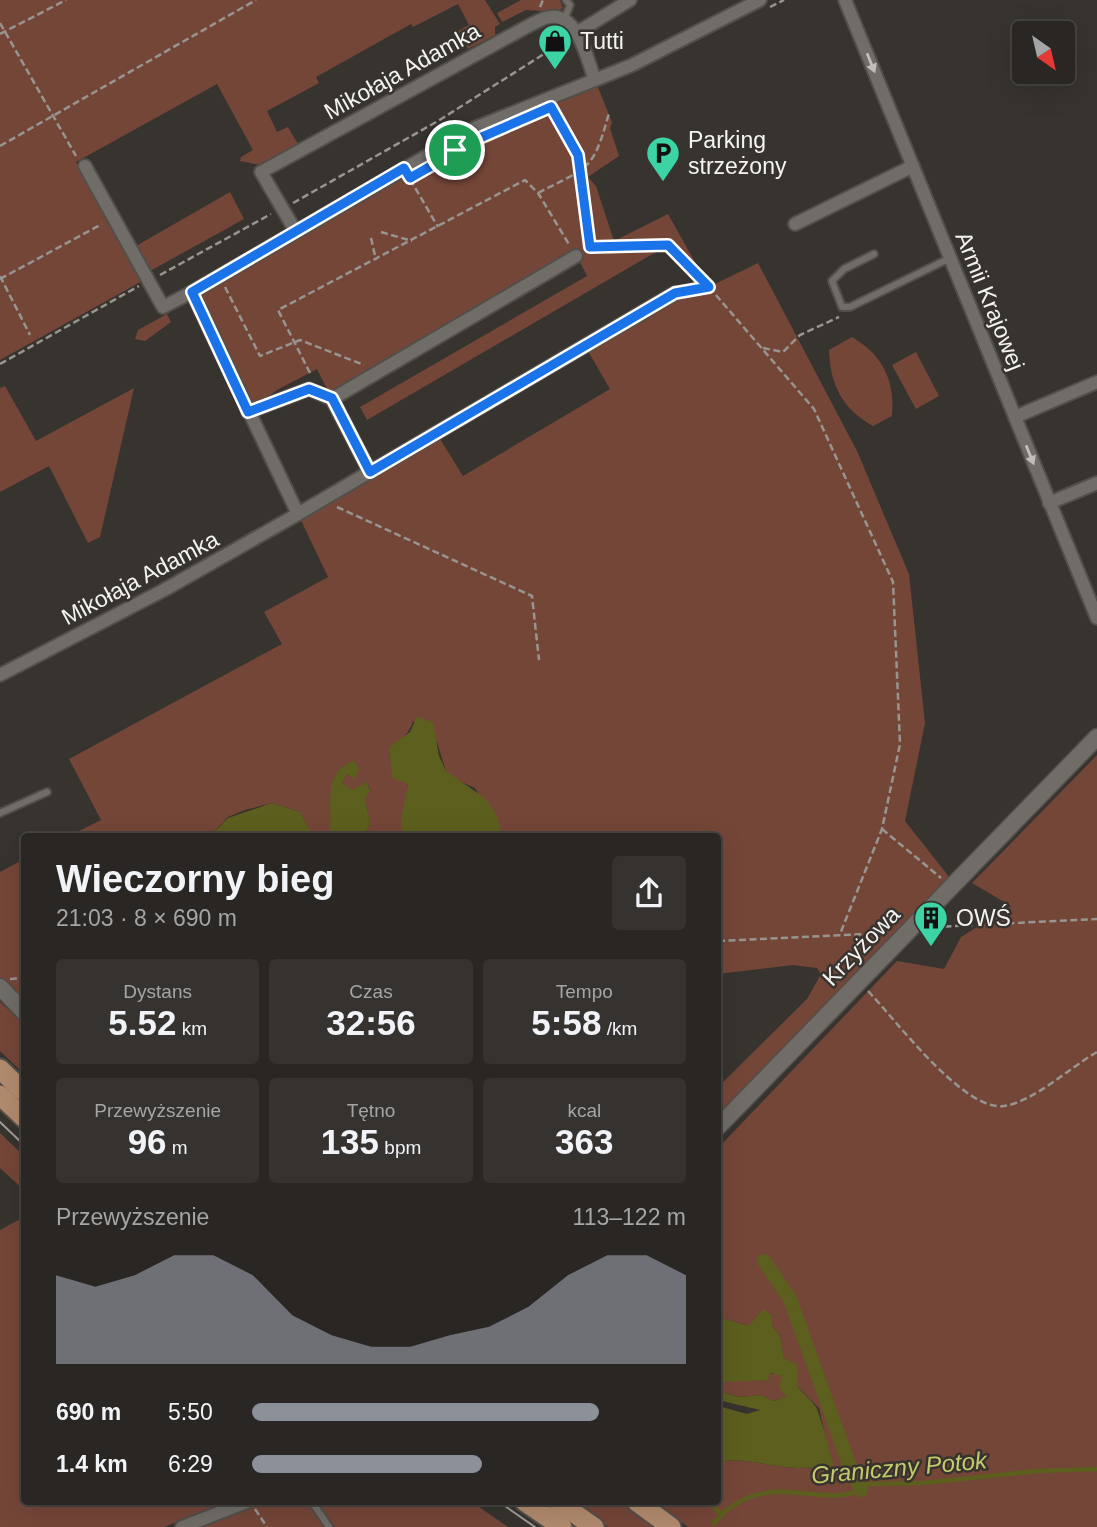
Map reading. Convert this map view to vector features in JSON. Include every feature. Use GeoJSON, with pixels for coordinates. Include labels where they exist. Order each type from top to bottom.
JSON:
{"type":"FeatureCollection","features":[{"type":"Feature","properties":{"kind":"main road"},"geometry":{"type":"LineString","coordinates":[[0,1069],[21,1089]]}},
{"type":"Feature","properties":{"kind":"main road"},"geometry":{"type":"LineString","coordinates":[[0,1095],[21,1115]]}},
{"type":"Feature","properties":{"kind":"main road"},"geometry":{"type":"LineString","coordinates":[[529,1505],[562,1527]]}},
{"type":"Feature","properties":{"kind":"main road"},"geometry":{"type":"LineString","coordinates":[[562,1505],[594,1527]]}},
{"type":"Feature","properties":{"kind":"main road"},"geometry":{"type":"LineString","coordinates":[[641,1505],[671,1527]]}},
{"type":"Feature","properties":{"kind":"street"},"geometry":{"type":"LineString","coordinates":[[578,32],[630,0]]}},
{"type":"Feature","properties":{"kind":"street","name":"Armii Krajowej"},"geometry":{"type":"LineString","coordinates":[[845,0],[1097,618]]}},
{"type":"Feature","properties":{"kind":"street"},"geometry":{"type":"LineString","coordinates":[[86,166],[163,307],[475,128],[632,65],[762,5]]}},
{"type":"Feature","properties":{"kind":"street","name":"Mikołaja Adamka"},"geometry":{"type":"LineString","coordinates":[[295,230],[261,172],[530,25],[551,16],[564,20]]}},
{"type":"Feature","properties":{"kind":"street"},"geometry":{"type":"LineString","coordinates":[[564,20],[578,32],[595,80]]}},
{"type":"Feature","properties":{"kind":"street"},"geometry":{"type":"LineString","coordinates":[[795,224],[913,166]]}},
{"type":"Feature","properties":{"kind":"street"},"geometry":{"type":"LineString","coordinates":[[332,398],[576,256]]}},
{"type":"Feature","properties":{"kind":"street"},"geometry":{"type":"LineString","coordinates":[[192,292],[298,514]]}},
{"type":"Feature","properties":{"kind":"street","name":"Mikołaja Adamka"},"geometry":{"type":"LineString","coordinates":[[0,674],[164,590],[324,501],[675,293]]}},
{"type":"Feature","properties":{"kind":"street"},"geometry":{"type":"LineString","coordinates":[[1015,417],[1097,382]]}},
{"type":"Feature","properties":{"kind":"street"},"geometry":{"type":"LineString","coordinates":[[248,412],[309,389],[332,398],[370,472]]}},
{"type":"Feature","properties":{"kind":"street"},"geometry":{"type":"LineString","coordinates":[[1049,503],[1097,483]]}},
{"type":"Feature","properties":{"kind":"street","name":"Krzyżowa"},"geometry":{"type":"LineString","coordinates":[[721,1124],[1097,737]]}},
{"type":"Feature","properties":{"kind":"street"},"geometry":{"type":"LineString","coordinates":[[0,987],[21,1009]]}},
{"type":"Feature","properties":{"kind":"street"},"geometry":{"type":"LineString","coordinates":[[182,1527],[241,1505]]}},
{"type":"Feature","properties":{"kind":"lane"},"geometry":{"type":"LineString","coordinates":[[564,20],[570,5],[566,0]]}},
{"type":"Feature","properties":{"kind":"lane"},"geometry":{"type":"LineString","coordinates":[[874,254],[844,270],[832,281],[842,307],[850,307],[950,258]]}},
{"type":"Feature","properties":{"kind":"lane"},"geometry":{"type":"LineString","coordinates":[[0,813],[47,792]]}},
{"type":"Feature","properties":{"kind":"lane"},"geometry":{"type":"LineString","coordinates":[[314,1505],[329,1527]]}},
{"type":"Feature","properties":{"kind":"path"},"geometry":{"type":"LineString","coordinates":[[0,34],[66,0]]}},
{"type":"Feature","properties":{"kind":"path"},"geometry":{"type":"LineString","coordinates":[[0,146],[256,0]]}},
{"type":"Feature","properties":{"kind":"path"},"geometry":{"type":"LineString","coordinates":[[762,5],[784,0]]}},
{"type":"Feature","properties":{"kind":"path"},"geometry":{"type":"LineString","coordinates":[[0,23],[78,161],[86,166]]}},
{"type":"Feature","properties":{"kind":"path"},"geometry":{"type":"LineString","coordinates":[[547,98],[578,155],[590,247],[668,245],[709,287],[814,409],[893,582],[900,744],[882,829],[840,934]]}},
{"type":"Feature","properties":{"kind":"path"},"geometry":{"type":"LineString","coordinates":[[538,193],[580,171],[596,156],[609,113]]}},
{"type":"Feature","properties":{"kind":"path"},"geometry":{"type":"LineString","coordinates":[[404,168],[438,227]]}},
{"type":"Feature","properties":{"kind":"path"},"geometry":{"type":"LineString","coordinates":[[310,373],[278,310],[525,180],[538,193],[576,256]]}},
{"type":"Feature","properties":{"kind":"path"},"geometry":{"type":"LineString","coordinates":[[30,335],[0,278],[114,218]]}},
{"type":"Feature","properties":{"kind":"path"},"geometry":{"type":"LineString","coordinates":[[381,232],[412,241]]}},
{"type":"Feature","properties":{"kind":"path"},"geometry":{"type":"LineString","coordinates":[[371,238],[376,260]]}},
{"type":"Feature","properties":{"kind":"path"},"geometry":{"type":"LineString","coordinates":[[224,285],[261,356],[300,340],[373,369]]}},
{"type":"Feature","properties":{"kind":"path"},"geometry":{"type":"LineString","coordinates":[[675,293],[709,287]]}},
{"type":"Feature","properties":{"kind":"path"},"geometry":{"type":"LineString","coordinates":[[760,347],[783,352]]}},
{"type":"Feature","properties":{"kind":"path"},"geometry":{"type":"LineString","coordinates":[[324,501],[532,596],[539,660]]}},
{"type":"Feature","properties":{"kind":"path"},"geometry":{"type":"LineString","coordinates":[[882,829],[951,886]]}},
{"type":"Feature","properties":{"kind":"path"},"geometry":{"type":"LineString","coordinates":[[910,929],[1097,919]]}},
{"type":"Feature","properties":{"kind":"path"},"geometry":{"type":"LineString","coordinates":[[721,941],[881,932],[896,943]]}},
{"type":"Feature","properties":{"kind":"path"},"geometry":{"type":"LineString","coordinates":[[859,981],[953,1081],[986,1105],[1004,1106],[1022,1100],[1097,1052]]}},
{"type":"Feature","properties":{"kind":"path"},"geometry":{"type":"LineString","coordinates":[[251,1505],[267,1527]]}},
{"type":"Feature","properties":{"kind":"shaded area"},"geometry":{"type":"Polygon","coordinates":[[[0,0],[485,0],[500,24],[495,27],[495,35],[468,49],[458,31],[469,25],[458,4],[413,27],[411,24],[316,77],[319,83],[267,111],[277,132],[288,127],[298,144],[260,165],[240,161],[241,157],[253,150],[217,84],[76,162],[144,280],[0,360],[0,0]]]}},
{"type":"Feature","properties":{"kind":"shaded area"},"geometry":{"type":"Polygon","coordinates":[[[521,0],[560,0],[563,8],[556,12],[526,10],[502,22],[497,13],[521,0]]]}},
{"type":"Feature","properties":{"kind":"shaded area"},"geometry":{"type":"Polygon","coordinates":[[[595,80],[612,122],[610,128],[619,156],[588,177],[596,186],[614,241],[668,214],[709,287],[758,263],[857,451],[909,574],[925,723],[905,821],[950,878],[721,1113],[721,1084],[807,999],[821,974],[817,968],[793,965],[721,974],[721,833],[500,833],[475,788],[452,778],[446,771],[437,742],[413,721],[409,731],[389,754],[408,784],[404,833],[365,833],[370,824],[365,798],[370,790],[367,782],[352,791],[342,783],[347,774],[354,778],[346,764],[332,787],[330,830],[327,833],[310,833],[300,812],[272,803],[228,817],[213,833],[75,833],[101,820],[69,759],[282,644],[264,612],[328,577],[298,514],[437,434],[463,476],[610,389],[585,346],[675,293],[708,287],[668,245],[367,420],[360,407],[587,276],[577,256],[332,399],[317,369],[277,390],[248,412],[192,292],[475,128],[595,80]]]}},
{"type":"Feature","properties":{"kind":"shaded area"},"geometry":{"type":"Polygon","coordinates":[[[230,192],[244,219],[150,271],[136,246],[230,192]]]}},
{"type":"Feature","properties":{"kind":"shaded area"},"geometry":{"type":"Polygon","coordinates":[[[167,314],[171,322],[145,341],[135,339],[138,330],[167,314]]]}},
{"type":"Feature","properties":{"kind":"shaded area"},"geometry":{"type":"Polygon","coordinates":[[[852,337],[872,352],[889,380],[892,416],[873,426],[853,412],[835,385],[832,374],[829,350],[852,337]]]}},
{"type":"Feature","properties":{"kind":"shaded area"},"geometry":{"type":"Polygon","coordinates":[[[916,352],[939,396],[916,409],[892,365],[916,352]]]}},
{"type":"Feature","properties":{"kind":"shaded area"},"geometry":{"type":"Polygon","coordinates":[[[5,386],[36,441],[134,388],[100,537],[88,543],[49,466],[0,492],[0,388],[5,386]]]}},
{"type":"Feature","properties":{"kind":"shaded area"},"geometry":{"type":"Polygon","coordinates":[[[417,717],[433,722],[439,756],[446,771],[486,799],[497,816],[501,833],[403,833],[401,821],[408,784],[392,778],[389,747],[410,732],[417,717]]]}},
{"type":"Feature","properties":{"kind":"shaded area"},"geometry":{"type":"Polygon","coordinates":[[[1097,755],[1097,1527],[688,1527],[658,1505],[721,1505],[721,1462],[748,1461],[826,1470],[826,1439],[819,1408],[797,1386],[784,1359],[780,1336],[771,1324],[749,1326],[721,1318],[721,1145],[897,961],[944,969],[961,937],[1011,906],[972,883],[1097,755]]]}},
{"type":"Feature","properties":{"kind":"shaded area"},"geometry":{"type":"Polygon","coordinates":[[[354,761],[359,769],[355,779],[347,774],[342,783],[352,790],[367,782],[370,791],[365,798],[370,824],[365,833],[327,833],[330,830],[333,780],[344,766],[354,761]]]}},
{"type":"Feature","properties":{"kind":"shaded area"},"geometry":{"type":"Polygon","coordinates":[[[272,803],[300,812],[311,833],[213,833],[228,818],[272,803]]]}},
{"type":"Feature","properties":{"kind":"shaded area"},"geometry":{"type":"Polygon","coordinates":[[[21,861],[21,1009],[0,987],[0,872],[21,861]]]}},
{"type":"Feature","properties":{"kind":"shaded area"},"geometry":{"type":"Polygon","coordinates":[[[0,1002],[21,1021],[21,1071],[0,1051],[0,1002]]]}},
{"type":"Feature","properties":{"kind":"shaded area"},"geometry":{"type":"Polygon","coordinates":[[[0,1133],[21,1153],[21,1187],[0,1168],[0,1133]]]}},
{"type":"Feature","properties":{"kind":"shaded area"},"geometry":{"type":"Polygon","coordinates":[[[21,1219],[21,1505],[221,1505],[164,1527],[0,1527],[0,1230],[21,1219]]]}},
{"type":"Feature","properties":{"kind":"shaded area"},"geometry":{"type":"Polygon","coordinates":[[[763,1309],[772,1316],[771,1324],[780,1336],[784,1358],[797,1365],[797,1386],[817,1410],[833,1465],[826,1470],[748,1461],[721,1462],[721,1407],[747,1414],[760,1410],[721,1401],[721,1392],[739,1397],[761,1395],[774,1401],[787,1396],[779,1388],[782,1376],[771,1373],[768,1380],[721,1382],[721,1318],[749,1326],[763,1309]]]}},
{"type":"Feature","properties":{"kind":"shaded area"},"geometry":{"type":"Polygon","coordinates":[[[776,1373],[782,1376],[788,1396],[774,1401],[761,1395],[739,1397],[721,1392],[721,1382],[776,1373]]]}},
{"type":"Feature","properties":{"kind":"shaded area"},"geometry":{"type":"Polygon","coordinates":[[[252,1505],[308,1505],[325,1527],[191,1527],[252,1505]]]}},
{"type":"Feature","properties":{"kind":"shaded area"},"geometry":{"type":"Polygon","coordinates":[[[319,1505],[476,1505],[508,1527],[335,1527],[319,1505]]]}},
{"type":"Feature","properties":{"kind":"shaded area"},"geometry":{"type":"Polygon","coordinates":[[[576,1505],[626,1505],[656,1527],[608,1527],[576,1505]]]}},
{"type":"Feature","properties":{"kind":"waterway"},"geometry":{"type":"LineString","coordinates":[[764,1261],[790,1299],[851,1470],[861,1490]]}},
{"type":"Feature","properties":{"kind":"waterway","name":"Graniczny Potok"},"geometry":{"type":"LineString","coordinates":[[714,1523],[735,1505],[755,1495],[776,1492],[836,1496],[853,1493],[868,1484],[923,1483],[1037,1471],[1097,1469]]}},
{"type":"Feature","properties":{"kind":"waterway"},"geometry":{"type":"LineString","coordinates":[[711,1505],[721,1514]]}},
{"type":"Feature","properties":{"kind":"tram line"},"geometry":{"type":"LineString","coordinates":[[0,1122],[21,1142]]}},
{"type":"Feature","properties":{"kind":"tram line"},"geometry":{"type":"LineString","coordinates":[[503,1505],[535,1527]]}},
{"type":"Feature","properties":{"kind":"place","name":"Tutti"},"geometry":{"type":"Point","coordinates":[555,71]}},
{"type":"Feature","properties":{"kind":"place","name":"Parking strzeżony"},"geometry":{"type":"Point","coordinates":[663,183]}},
{"type":"Feature","properties":{"kind":"place","name":"OWŚ"},"geometry":{"type":"Point","coordinates":[931,948]}},
{"type":"Feature","properties":{"kind":"route"},"geometry":{"type":"LineString","coordinates":[[551,107],[578,155],[590,247],[668,245],[709,287],[675,293],[370,472],[332,398],[309,389],[248,412],[192,292],[404,168],[410,178],[455,150],[551,107]]}}]}
